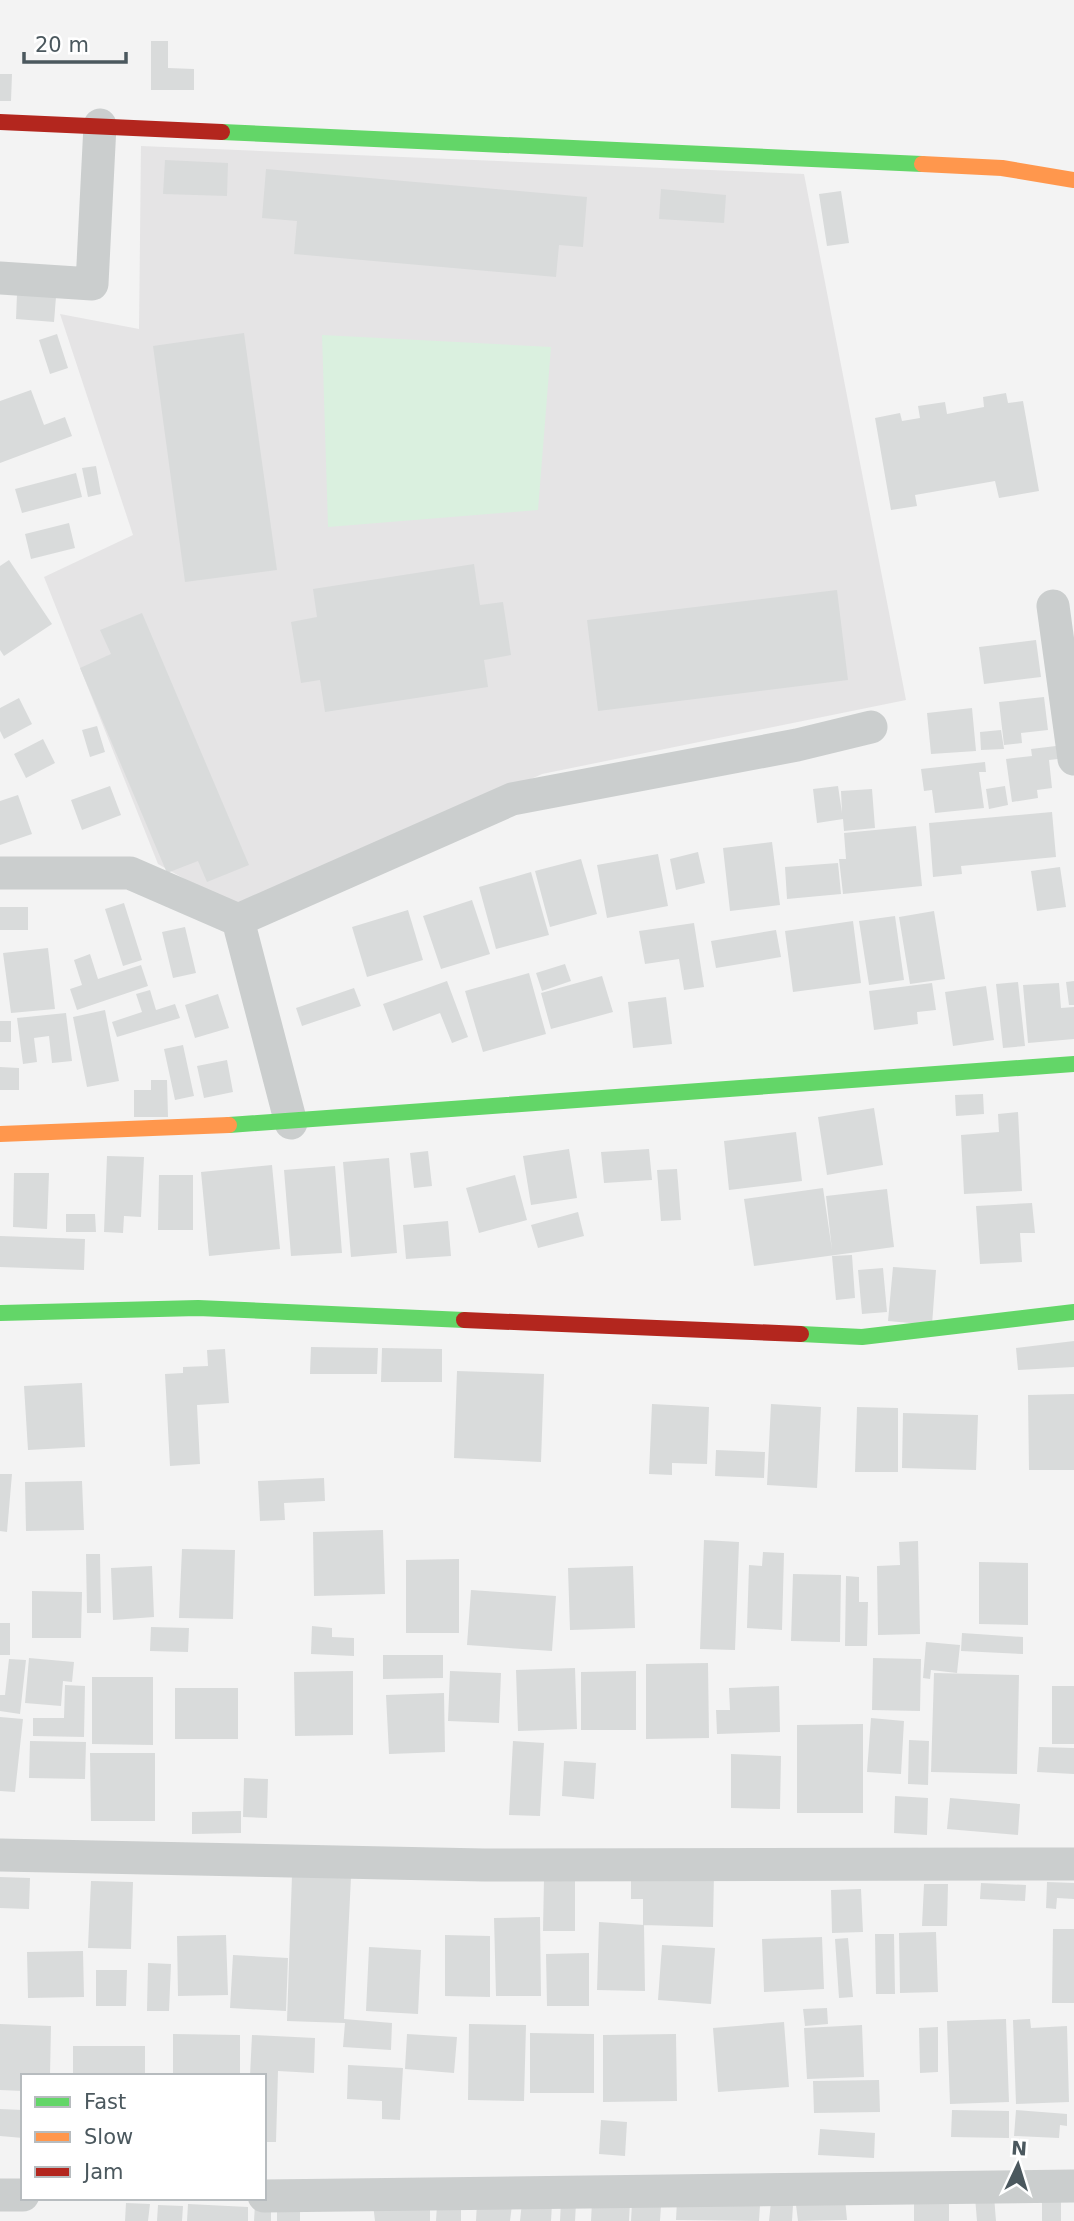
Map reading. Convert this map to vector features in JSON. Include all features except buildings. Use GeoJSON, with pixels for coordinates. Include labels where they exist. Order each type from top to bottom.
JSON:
{"type":"FeatureCollection","features":[{"type":"Feature","properties":{"kind":"street"},"geometry":{"type":"LineString","coordinates":[[0,122],[1002,167],[1074,180]]}},
{"type":"Feature","properties":{"kind":"street"},"geometry":{"type":"LineString","coordinates":[[0,278],[92,284],[100,125]]}},
{"type":"Feature","properties":{"kind":"street"},"geometry":{"type":"LineString","coordinates":[[1053,606],[1074,758]]}},
{"type":"Feature","properties":{"kind":"street"},"geometry":{"type":"LineString","coordinates":[[0,873],[131,873],[238,920],[512,799],[797,745],[871,727]]}},
{"type":"Feature","properties":{"kind":"street"},"geometry":{"type":"LineString","coordinates":[[238,920],[291,1123]]}},
{"type":"Feature","properties":{"kind":"street"},"geometry":{"type":"LineString","coordinates":[[0,1134],[291,1123],[1074,1064]]}},
{"type":"Feature","properties":{"kind":"street"},"geometry":{"type":"LineString","coordinates":[[0,1313],[198,1308],[862,1337],[1074,1312]]}},
{"type":"Feature","properties":{"kind":"street"},"geometry":{"type":"LineString","coordinates":[[0,1855],[484,1865],[1074,1864]]}},
{"type":"Feature","properties":{"kind":"street"},"geometry":{"type":"LineString","coordinates":[[266,2196],[1074,2186]]}},
{"type":"Feature","properties":{"kind":"street"},"geometry":{"type":"LineString","coordinates":[[0,2195],[21,2195]]}},
{"type":"Feature","properties":{"kind":"shaded area"},"geometry":{"type":"Polygon","coordinates":[[[141,146],[804,174],[906,700],[542,774],[300,884],[247,914],[158,864],[44,577],[133,535],[60,314],[139,329],[141,146]]]}},
{"type":"Feature","properties":{"kind":"green space"},"geometry":{"type":"Polygon","coordinates":[[[322,335],[551,347],[538,510],[328,527],[322,335]]]}},
{"type":"Feature","properties":{"kind":"traffic: fast"},"geometry":{"type":"LineString","coordinates":[[222,132],[922,164]]}},
{"type":"Feature","properties":{"kind":"traffic: fast"},"geometry":{"type":"LineString","coordinates":[[229,1125],[1074,1064]]}},
{"type":"Feature","properties":{"kind":"traffic: fast"},"geometry":{"type":"LineString","coordinates":[[0,1313],[198,1308],[464,1320]]}},
{"type":"Feature","properties":{"kind":"traffic: fast"},"geometry":{"type":"LineString","coordinates":[[801,1334],[862,1337],[1074,1312]]}},
{"type":"Feature","properties":{"kind":"traffic: slow"},"geometry":{"type":"LineString","coordinates":[[922,164],[1002,168],[1074,180]]}},
{"type":"Feature","properties":{"kind":"traffic: slow"},"geometry":{"type":"LineString","coordinates":[[0,1134],[229,1125]]}},
{"type":"Feature","properties":{"kind":"traffic: jam"},"geometry":{"type":"LineString","coordinates":[[0,122],[222,132]]}},
{"type":"Feature","properties":{"kind":"traffic: jam"},"geometry":{"type":"LineString","coordinates":[[464,1320],[801,1334]]}}]}
